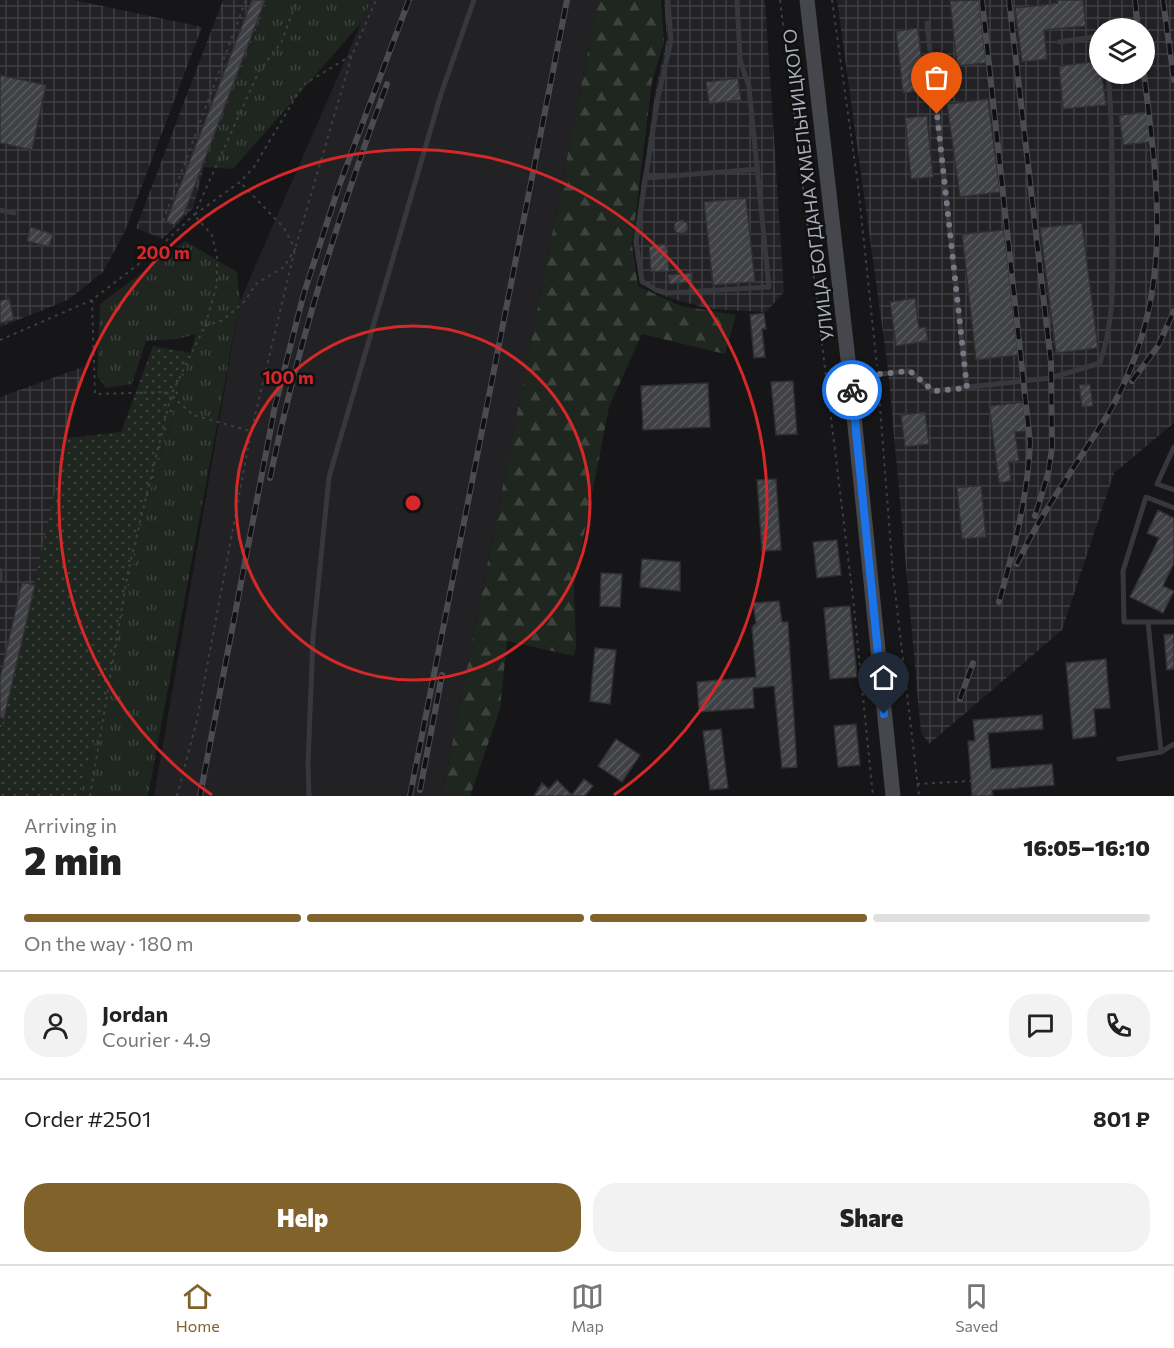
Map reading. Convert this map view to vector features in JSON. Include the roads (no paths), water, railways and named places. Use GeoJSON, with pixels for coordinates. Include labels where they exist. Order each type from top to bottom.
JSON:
{"type":"FeatureCollection","features":[{"type":"Feature","properties":{"kind":"main road","name":"УЛИЦА БОГДАНА ХМЕЛЬНИЦКОГО"},"geometry":{"type":"LineString","coordinates":[[807,0],[850,377],[893,796]]}},
{"type":"Feature","properties":{"kind":"lane"},"geometry":{"type":"LineString","coordinates":[[309,796],[308,764],[313,637],[329,477],[441,94],[474,0]]}},
{"type":"Feature","properties":{"kind":"lane"},"geometry":{"type":"LineString","coordinates":[[668,0],[671,41],[658,97],[636,241],[642,281],[656,290],[668,293],[768,287],[749,87],[740,59],[737,0]]}},
{"type":"Feature","properties":{"kind":"lane"},"geometry":{"type":"LineString","coordinates":[[927,23],[967,388]]}},
{"type":"Feature","properties":{"kind":"lane"},"geometry":{"type":"LineString","coordinates":[[1059,42],[1089,38]]}},
{"type":"Feature","properties":{"kind":"lane"},"geometry":{"type":"LineString","coordinates":[[850,377],[910,371],[933,391],[1051,378],[1100,363],[1107,342],[1113,292],[1112,115],[1109,84]]}},
{"type":"Feature","properties":{"kind":"lane"},"geometry":{"type":"LineString","coordinates":[[646,178],[758,169]]}},
{"type":"Feature","properties":{"kind":"lane"},"geometry":{"type":"LineString","coordinates":[[0,210],[14,213]]}},
{"type":"Feature","properties":{"kind":"lane"},"geometry":{"type":"LineString","coordinates":[[1174,447],[1157,484],[1174,490]]}},
{"type":"Feature","properties":{"kind":"lane"},"geometry":{"type":"LineString","coordinates":[[1174,508],[1146,497],[1124,572],[1124,622],[1174,622]]}},
{"type":"Feature","properties":{"kind":"lane"},"geometry":{"type":"LineString","coordinates":[[0,570],[0,579]]}},
{"type":"Feature","properties":{"kind":"lane"},"geometry":{"type":"LineString","coordinates":[[1148,622],[1161,752]]}},
{"type":"Feature","properties":{"kind":"lane"},"geometry":{"type":"LineString","coordinates":[[1119,759],[1161,752],[1174,744]]}},
{"type":"Feature","properties":{"kind":"railway"},"geometry":{"type":"LineString","coordinates":[[200,796],[275,406],[304,293],[339,186],[409,0]]}},
{"type":"Feature","properties":{"kind":"railway"},"geometry":{"type":"LineString","coordinates":[[410,796],[567,0]]}},
{"type":"Feature","properties":{"kind":"railway"},"geometry":{"type":"LineString","coordinates":[[982,0],[1030,442],[1023,503],[999,602]]}},
{"type":"Feature","properties":{"kind":"railway"},"geometry":{"type":"LineString","coordinates":[[1009,0],[1051,363],[1052,448],[1048,474],[1035,516]]}},
{"type":"Feature","properties":{"kind":"railway"},"geometry":{"type":"LineString","coordinates":[[1135,0],[1137,18]]}},
{"type":"Feature","properties":{"kind":"railway"},"geometry":{"type":"LineString","coordinates":[[1163,0],[1174,80]]}},
{"type":"Feature","properties":{"kind":"railway"},"geometry":{"type":"LineString","coordinates":[[270,478],[293,378],[321,279],[352,181],[387,84]]}},
{"type":"Feature","properties":{"kind":"railway"},"geometry":{"type":"LineString","coordinates":[[1017,564],[1050,504],[1111,409],[1131,367],[1145,326],[1153,286],[1157,245],[1154,162],[1145,84]]}},
{"type":"Feature","properties":{"kind":"railway"},"geometry":{"type":"LineString","coordinates":[[1132,381],[1158,346],[1174,311]]}},
{"type":"Feature","properties":{"kind":"railway"},"geometry":{"type":"LineString","coordinates":[[960,699],[973,663]]}},
{"type":"Feature","properties":{"kind":"railway"},"geometry":{"type":"LineString","coordinates":[[420,790],[442,675]]}}]}
